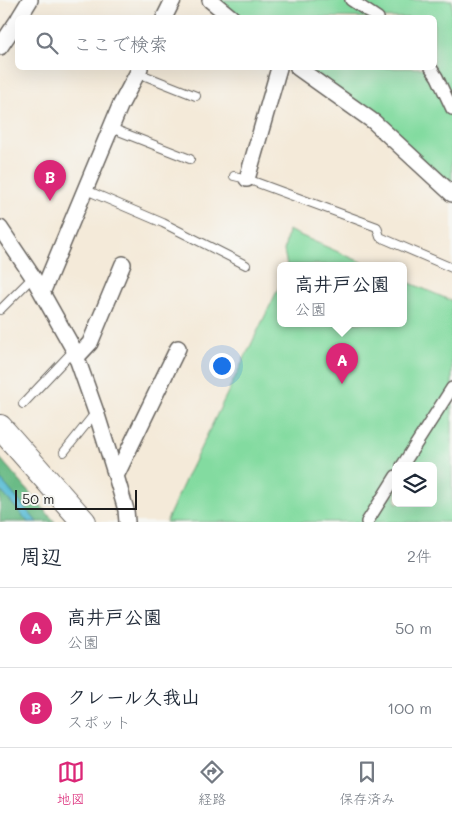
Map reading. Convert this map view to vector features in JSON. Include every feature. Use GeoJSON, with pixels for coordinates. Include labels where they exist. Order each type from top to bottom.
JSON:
{"type":"FeatureCollection","features":[{"type":"Feature","properties":{"kind":"main road"},"geometry":{"type":"LineString","coordinates":[[0,427],[84,522]]}},
{"type":"Feature","properties":{"kind":"street"},"geometry":{"type":"LineString","coordinates":[[21,15],[30,0]]}},
{"type":"Feature","properties":{"kind":"street"},"geometry":{"type":"LineString","coordinates":[[166,15],[173,0]]}},
{"type":"Feature","properties":{"kind":"street"},"geometry":{"type":"LineString","coordinates":[[210,0],[228,15]]}},
{"type":"Feature","properties":{"kind":"street"},"geometry":{"type":"LineString","coordinates":[[351,0],[374,15]]}},
{"type":"Feature","properties":{"kind":"street"},"geometry":{"type":"LineString","coordinates":[[0,47],[15,24]]}},
{"type":"Feature","properties":{"kind":"street"},"geometry":{"type":"LineString","coordinates":[[42,294],[120,106],[139,70]]}},
{"type":"Feature","properties":{"kind":"street"},"geometry":{"type":"LineString","coordinates":[[240,177],[278,70]]}},
{"type":"Feature","properties":{"kind":"street"},"geometry":{"type":"LineString","coordinates":[[301,70],[374,122],[452,194]]}},
{"type":"Feature","properties":{"kind":"street"},"geometry":{"type":"LineString","coordinates":[[432,70],[452,109]]}},
{"type":"Feature","properties":{"kind":"street"},"geometry":{"type":"LineString","coordinates":[[0,228],[33,277],[75,354],[116,476],[126,510],[127,522]]}},
{"type":"Feature","properties":{"kind":"street"},"geometry":{"type":"LineString","coordinates":[[75,354],[90,344],[123,264]]}},
{"type":"Feature","properties":{"kind":"street"},"geometry":{"type":"LineString","coordinates":[[116,476],[178,348]]}},
{"type":"Feature","properties":{"kind":"street"},"geometry":{"type":"LineString","coordinates":[[405,462],[452,388]]}},
{"type":"Feature","properties":{"kind":"street"},"geometry":{"type":"LineString","coordinates":[[367,522],[392,482]]}},
{"type":"Feature","properties":{"kind":"lane"},"geometry":{"type":"LineString","coordinates":[[139,70],[196,96]]}},
{"type":"Feature","properties":{"kind":"lane"},"geometry":{"type":"LineString","coordinates":[[111,128],[190,159]]}},
{"type":"Feature","properties":{"kind":"lane"},"geometry":{"type":"LineString","coordinates":[[240,177],[377,227],[380,237],[452,268]]}},
{"type":"Feature","properties":{"kind":"lane"},"geometry":{"type":"LineString","coordinates":[[86,190],[163,223],[246,265]]}},
{"type":"Feature","properties":{"kind":"lane"},"geometry":{"type":"LineString","coordinates":[[0,310],[33,277]]}},
{"type":"Feature","properties":{"kind":"lane"},"geometry":{"type":"LineString","coordinates":[[23,404],[75,354]]}},
{"type":"Feature","properties":{"kind":"lane"},"geometry":{"type":"LineString","coordinates":[[64,452],[96,412]]}},
{"type":"Feature","properties":{"kind":"green space"},"geometry":{"type":"Polygon","coordinates":[[[217,0],[452,0],[452,187],[307,70],[437,70],[437,15],[236,15],[217,0]]]}},
{"type":"Feature","properties":{"kind":"green space"},"geometry":{"type":"Polygon","coordinates":[[[288,230],[361,262],[286,262],[284,251],[288,230]]]}},
{"type":"Feature","properties":{"kind":"green space"},"geometry":{"type":"Polygon","coordinates":[[[407,282],[452,301],[452,522],[166,522],[277,291],[277,327],[407,327],[407,282]]]}},
{"type":"Feature","properties":{"kind":"green space"},"geometry":{"type":"Polygon","coordinates":[[[0,458],[55,522],[0,522],[0,458]]]}},
{"type":"Feature","properties":{"kind":"water"},"geometry":{"type":"Polygon","coordinates":[[[0,479],[37,522],[28,522],[0,490],[0,479]]]}},
{"type":"Feature","properties":{"kind":"place","name":"クレール久我山"},"geometry":{"type":"Point","coordinates":[50,201]}},
{"type":"Feature","properties":{"kind":"place","name":"高井戸公園"},"geometry":{"type":"Point","coordinates":[342,384]}}]}
